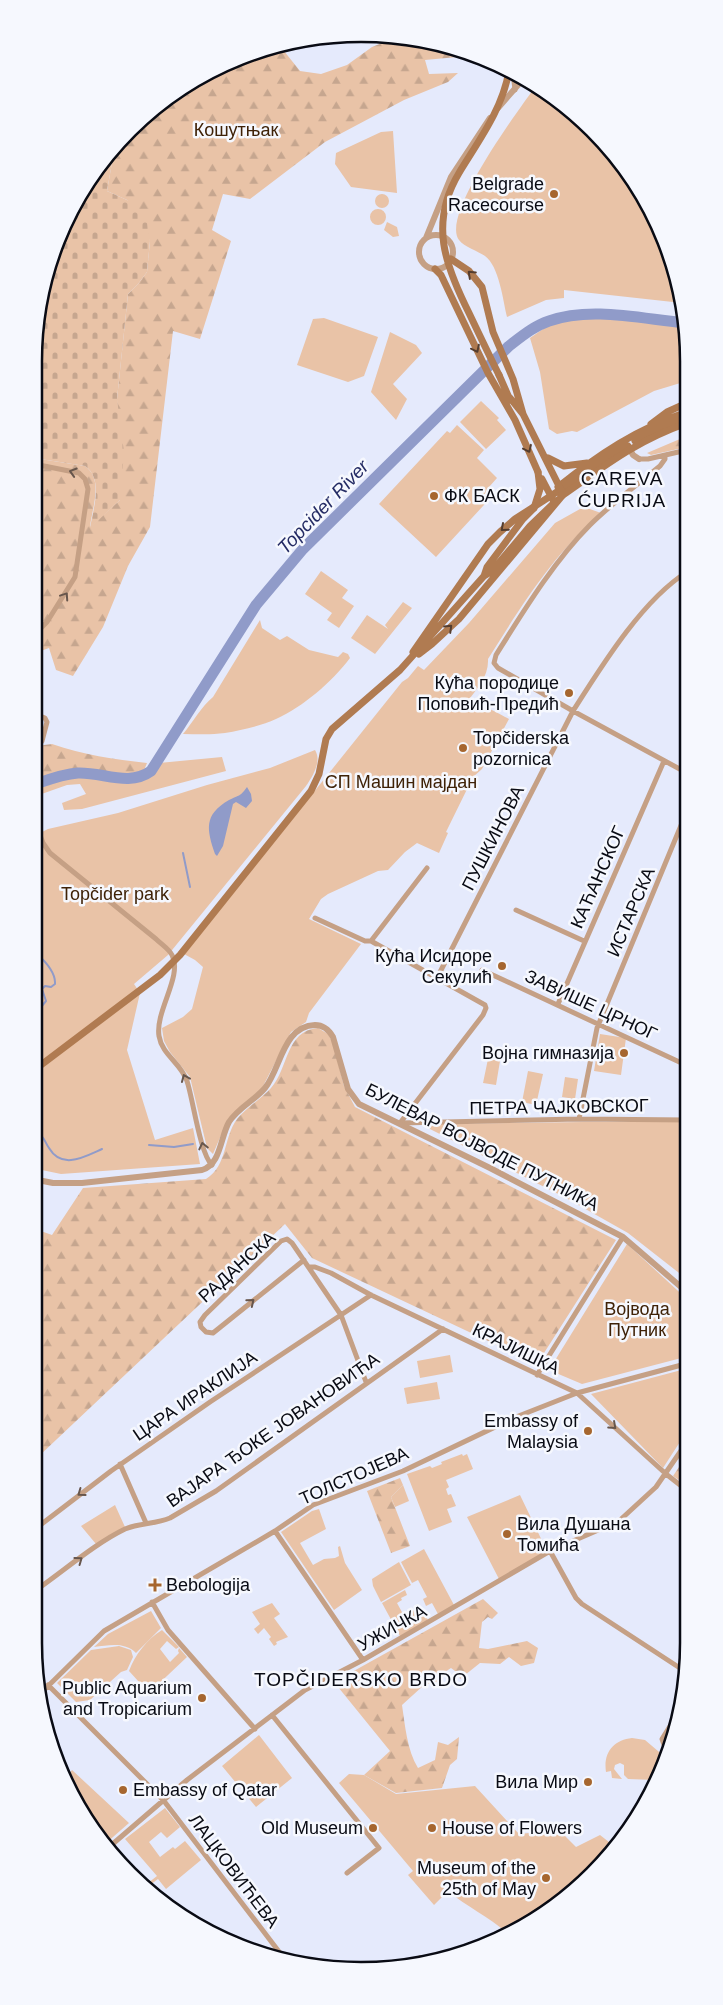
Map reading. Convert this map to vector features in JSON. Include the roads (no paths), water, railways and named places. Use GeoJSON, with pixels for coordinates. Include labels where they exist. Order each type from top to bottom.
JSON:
{"type":"FeatureCollection","features":[{"type":"Feature","properties":{"kind":"main road"},"geometry":{"type":"LineString","coordinates":[[508,78],[504,94],[493,117],[450,189],[445,206],[442,232],[444,253],[450,272],[510,398],[515,420]]}},
{"type":"Feature","properties":{"kind":"main road"},"geometry":{"type":"LineString","coordinates":[[451,259],[473,274],[479,282],[485,295],[493,332],[513,379],[523,414]]}},
{"type":"Feature","properties":{"kind":"main road"},"geometry":{"type":"LineString","coordinates":[[435,268],[441,275],[488,373],[515,420],[538,472],[554,502]]}},
{"type":"Feature","properties":{"kind":"main road"},"geometry":{"type":"LineString","coordinates":[[510,398],[523,414],[546,457],[563,495]]}},
{"type":"Feature","properties":{"kind":"main road"},"geometry":{"type":"LineString","coordinates":[[645,429],[667,412],[680,406]]}},
{"type":"Feature","properties":{"kind":"main road"},"geometry":{"type":"LineString","coordinates":[[484,576],[487,567],[518,526],[534,508],[559,486],[614,445],[645,429],[680,415]]}},
{"type":"Feature","properties":{"kind":"main road"},"geometry":{"type":"LineString","coordinates":[[636,442],[680,420]]}},
{"type":"Feature","properties":{"kind":"main road"},"geometry":{"type":"LineString","coordinates":[[42,1064],[154,980],[174,961],[311,791],[319,774],[328,734],[344,717],[378,691],[411,658],[484,576],[492,571],[530,526],[554,502],[628,449],[680,426]]}},
{"type":"Feature","properties":{"kind":"main road"},"geometry":{"type":"LineString","coordinates":[[411,658],[415,648],[495,537],[523,514],[628,446]]}},
{"type":"Feature","properties":{"kind":"main road"},"geometry":{"type":"LineString","coordinates":[[546,457],[556,464],[566,467],[590,462]]}},
{"type":"Feature","properties":{"kind":"main road"},"geometry":{"type":"LineString","coordinates":[[534,508],[540,489],[538,472]]}},
{"type":"Feature","properties":{"kind":"main road"},"geometry":{"type":"LineString","coordinates":[[411,658],[432,644],[459,619],[546,518],[574,482]]}},
{"type":"Feature","properties":{"kind":"street"},"geometry":{"type":"LineString","coordinates":[[514,81],[515,90]]}},
{"type":"Feature","properties":{"kind":"street"},"geometry":{"type":"LineString","coordinates":[[439,204],[437,224],[443,236],[451,244],[453,251],[451,259],[444,267],[435,268],[424,264],[420,256],[420,246],[426,238],[439,204],[451,178],[468,149],[495,110],[519,84]]}},
{"type":"Feature","properties":{"kind":"street"},"geometry":{"type":"LineString","coordinates":[[426,238],[434,235],[443,236]]}},
{"type":"Feature","properties":{"kind":"street"},"geometry":{"type":"LineString","coordinates":[[636,442],[628,446],[633,455],[640,459],[680,452]]}},
{"type":"Feature","properties":{"kind":"street"},"geometry":{"type":"LineString","coordinates":[[665,455],[665,459],[660,466],[590,525],[535,593],[496,655],[494,663],[498,668],[573,712],[680,769]]}},
{"type":"Feature","properties":{"kind":"street"},"geometry":{"type":"LineString","coordinates":[[42,466],[79,473],[85,479],[88,489],[75,577],[42,627]]}},
{"type":"Feature","properties":{"kind":"street","name":"ПУШКИНОВА"},"geometry":{"type":"LineString","coordinates":[[437,978],[573,712],[597,673],[622,638],[659,596],[680,577]]}},
{"type":"Feature","properties":{"kind":"street"},"geometry":{"type":"LineString","coordinates":[[42,717],[47,722],[42,741]]}},
{"type":"Feature","properties":{"kind":"street","name":"КАЋАНСКОГ"},"geometry":{"type":"LineString","coordinates":[[558,1004],[664,761]]}},
{"type":"Feature","properties":{"kind":"street","name":"ИСТАРСКА"},"geometry":{"type":"LineString","coordinates":[[579,1119],[592,1049],[599,1023],[680,829]]}},
{"type":"Feature","properties":{"kind":"street"},"geometry":{"type":"LineString","coordinates":[[42,840],[50,853],[170,952],[174,961],[174,974],[161,1015],[159,1038],[166,1054],[180,1067],[187,1080],[205,1153],[212,1164],[202,1170],[82,1183],[53,1183],[42,1181]]}},
{"type":"Feature","properties":{"kind":"street"},"geometry":{"type":"LineString","coordinates":[[371,941],[427,868]]}},
{"type":"Feature","properties":{"kind":"street"},"geometry":{"type":"LineString","coordinates":[[516,910],[584,942]]}},
{"type":"Feature","properties":{"kind":"street"},"geometry":{"type":"LineString","coordinates":[[315,918],[366,941],[371,941],[482,1002],[486,1008],[483,1015],[400,1123]]}},
{"type":"Feature","properties":{"kind":"street","name":"ЗАВИШЕ ЦРНОГ"},"geometry":{"type":"LineString","coordinates":[[482,970],[680,1062]]}},
{"type":"Feature","properties":{"kind":"street","name":"БУЛЕВАР ВОЈВОДЕ ПУТНИКА"},"geometry":{"type":"LineString","coordinates":[[212,1164],[230,1121],[265,1087],[292,1036],[299,1030],[309,1026],[322,1026],[330,1033],[348,1089],[355,1100],[361,1105],[623,1237],[680,1286]]}},
{"type":"Feature","properties":{"kind":"street","name":"ПЕТРА ЧАЈКОВСКОГ"},"geometry":{"type":"LineString","coordinates":[[400,1123],[579,1119],[680,1120]]}},
{"type":"Feature","properties":{"kind":"street"},"geometry":{"type":"LineString","coordinates":[[537,1375],[623,1237]]}},
{"type":"Feature","properties":{"kind":"street","name":"РАДАНСКА"},"geometry":{"type":"LineString","coordinates":[[304,1260],[213,1333],[206,1332],[201,1327],[201,1320],[281,1242],[287,1239],[292,1243],[304,1260],[341,1315],[366,1382]]}},
{"type":"Feature","properties":{"kind":"street","name":"КРАЈИШКА"},"geometry":{"type":"LineString","coordinates":[[309,1268],[315,1267],[330,1273],[371,1295],[577,1393],[680,1485]]}},
{"type":"Feature","properties":{"kind":"street","name":"ЦАРА ИРАКЛИЈА"},"geometry":{"type":"LineString","coordinates":[[42,1524],[120,1464],[371,1295]]}},
{"type":"Feature","properties":{"kind":"street","name":"ВАЈАРА ЂОКЕ ЈОВАНОВИЋА"},"geometry":{"type":"LineString","coordinates":[[42,1587],[114,1535],[146,1523],[162,1522],[216,1491],[366,1382],[443,1329]]}},
{"type":"Feature","properties":{"kind":"street","name":"ТОЛСТОЈЕВА"},"geometry":{"type":"LineString","coordinates":[[46,1688],[104,1632],[275,1531],[314,1505],[403,1471],[516,1418],[577,1393],[680,1365]]}},
{"type":"Feature","properties":{"kind":"street","name":"УЖИЧКА"},"geometry":{"type":"LineString","coordinates":[[113,1844],[188,1780],[305,1690],[363,1660],[550,1551],[619,1521],[656,1487],[680,1453]]}},
{"type":"Feature","properties":{"kind":"street"},"geometry":{"type":"LineString","coordinates":[[120,1464],[146,1523]]}},
{"type":"Feature","properties":{"kind":"street"},"geometry":{"type":"LineString","coordinates":[[275,1531],[363,1660]]}},
{"type":"Feature","properties":{"kind":"street"},"geometry":{"type":"LineString","coordinates":[[550,1551],[576,1598],[582,1604],[680,1668]]}},
{"type":"Feature","properties":{"kind":"street"},"geometry":{"type":"LineString","coordinates":[[152,1602],[168,1630],[255,1728]]}},
{"type":"Feature","properties":{"kind":"street","name":"ЛАЦКОВИЋЕВА"},"geometry":{"type":"LineString","coordinates":[[48,1685],[164,1801],[278,1952]]}},
{"type":"Feature","properties":{"kind":"street"},"geometry":{"type":"LineString","coordinates":[[272,1715],[379,1848],[347,1873]]}},
{"type":"Feature","properties":{"kind":"street"},"geometry":{"type":"LineString","coordinates":[[664,1745],[662,1739],[670,1726]]}},
{"type":"Feature","properties":{"kind":"water"},"geometry":{"type":"Polygon","coordinates":[[[247,787],[252,801],[246,808],[236,802],[233,804],[223,846],[217,856],[210,838],[209,824],[211,817],[221,806],[241,794],[247,787]]]}},
{"type":"Feature","properties":{"kind":"waterway","name":"Topcider River"},"geometry":{"type":"LineString","coordinates":[[42,782],[78,773],[116,778],[134,778],[143,776],[151,771],[256,605],[303,549],[509,346],[523,335],[549,321],[582,314],[617,315],[678,322]]}},
{"type":"Feature","properties":{"kind":"waterway"},"geometry":{"type":"LineString","coordinates":[[183,853],[190,887]]}},
{"type":"Feature","properties":{"kind":"waterway"},"geometry":{"type":"LineString","coordinates":[[42,959],[52,971],[55,980],[55,984],[51,987],[45,986],[42,989]]}},
{"type":"Feature","properties":{"kind":"waterway"},"geometry":{"type":"LineString","coordinates":[[42,989],[46,1001],[42,1006]]}},
{"type":"Feature","properties":{"kind":"waterway"},"geometry":{"type":"LineString","coordinates":[[42,1137],[54,1155],[60,1159],[74,1160],[102,1149]]}},
{"type":"Feature","properties":{"kind":"waterway"},"geometry":{"type":"LineString","coordinates":[[149,1145],[174,1147],[193,1144]]}},
{"type":"Feature","properties":{"kind":"place","name":"Belgrade Racecourse"},"geometry":{"type":"Point","coordinates":[554,194]}},
{"type":"Feature","properties":{"kind":"place","name":"ФК БАСК"},"geometry":{"type":"Point","coordinates":[434,496]}},
{"type":"Feature","properties":{"kind":"place","name":"Кућа породице Поповић-Предић"},"geometry":{"type":"Point","coordinates":[569,693]}},
{"type":"Feature","properties":{"kind":"place","name":"Topčiderska pozornica"},"geometry":{"type":"Point","coordinates":[463,748]}},
{"type":"Feature","properties":{"kind":"place","name":"Кућа Исидоре Секулић"},"geometry":{"type":"Point","coordinates":[502,966]}},
{"type":"Feature","properties":{"kind":"place","name":"Војна гимназија"},"geometry":{"type":"Point","coordinates":[624,1053]}},
{"type":"Feature","properties":{"kind":"place","name":"Embassy of Malaysia"},"geometry":{"type":"Point","coordinates":[588,1431]}},
{"type":"Feature","properties":{"kind":"place","name":"Вила Душана Томића"},"geometry":{"type":"Point","coordinates":[507,1534]}},
{"type":"Feature","properties":{"kind":"place","name":"Bebologija"},"geometry":{"type":"Point","coordinates":[155,1585]}},
{"type":"Feature","properties":{"kind":"place","name":"Public Aquarium and Tropicarium"},"geometry":{"type":"Point","coordinates":[202,1698]}},
{"type":"Feature","properties":{"kind":"place","name":"Вила Мир"},"geometry":{"type":"Point","coordinates":[588,1782]}},
{"type":"Feature","properties":{"kind":"place","name":"Embassy of Qatar"},"geometry":{"type":"Point","coordinates":[123,1790]}},
{"type":"Feature","properties":{"kind":"place","name":"Old Museum"},"geometry":{"type":"Point","coordinates":[373,1828]}},
{"type":"Feature","properties":{"kind":"place","name":"House of Flowers"},"geometry":{"type":"Point","coordinates":[432,1828]}},
{"type":"Feature","properties":{"kind":"place","name":"Museum of the 25th of May"},"geometry":{"type":"Point","coordinates":[546,1878]}},
{"type":"Feature","properties":{"kind":"district","name":"CAREVA ĆUPRIJA"},"geometry":{"type":"Point","coordinates":[622,489]}},
{"type":"Feature","properties":{"kind":"district","name":"TOPČIDERSKO BRDO"},"geometry":{"type":"Point","coordinates":[361,1679]}},
{"type":"Feature","properties":{"kind":"park label","name":"Кошутњак"},"geometry":{"type":"Point","coordinates":[236,130]}},
{"type":"Feature","properties":{"kind":"park label","name":"СП Машин мајдан"},"geometry":{"type":"Point","coordinates":[401,782]}},
{"type":"Feature","properties":{"kind":"park label","name":"Topčider park"},"geometry":{"type":"Point","coordinates":[115,894]}},
{"type":"Feature","properties":{"kind":"park label","name":"Војвода Путник"},"geometry":{"type":"Point","coordinates":[637,1319]}}]}
